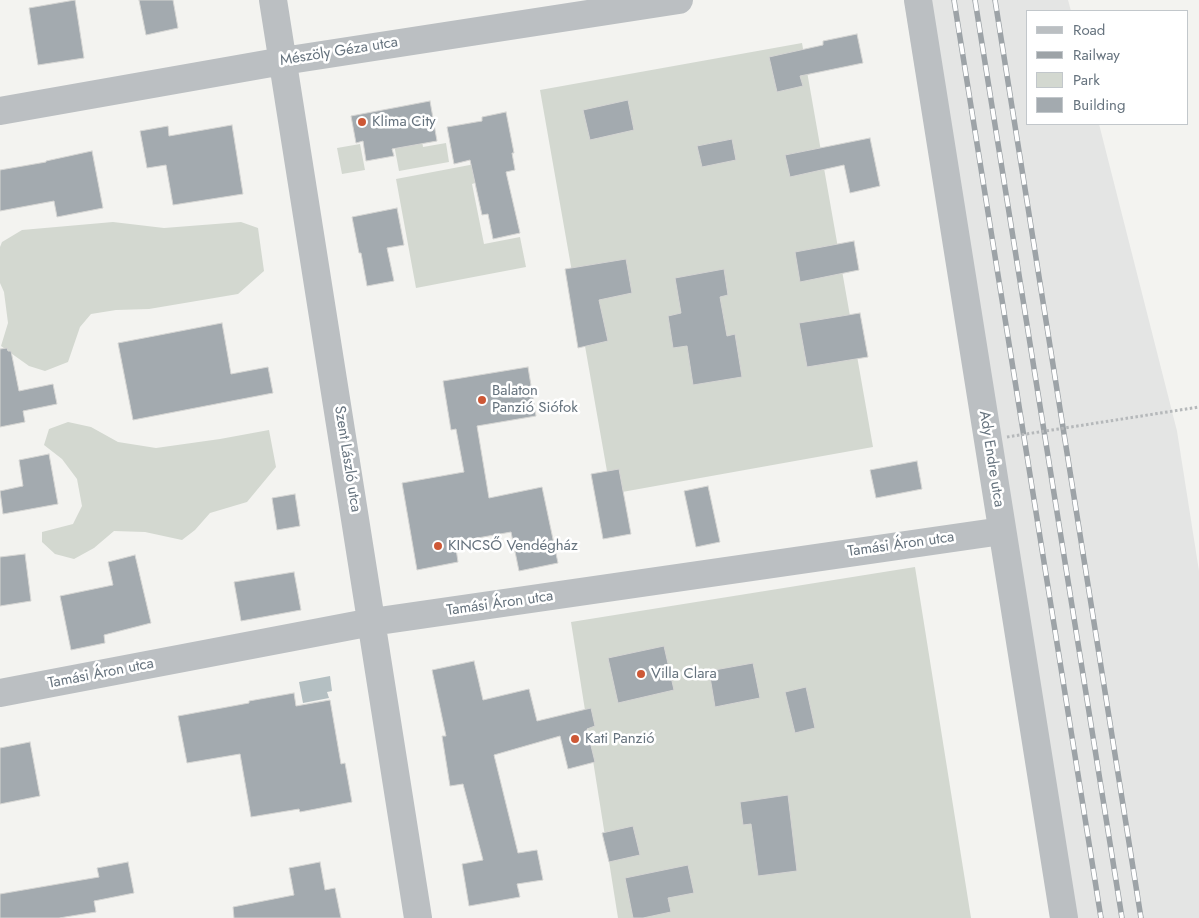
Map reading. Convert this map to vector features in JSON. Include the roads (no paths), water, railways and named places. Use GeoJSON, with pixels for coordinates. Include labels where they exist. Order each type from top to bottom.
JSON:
{"type":"FeatureCollection","features":[{"type":"Feature","properties":{"kind":"street","name":"Szent László utca"},"geometry":{"type":"LineString","coordinates":[[273,0],[418,918]]}},
{"type":"Feature","properties":{"kind":"street","name":"Mészöly Géza utca"},"geometry":{"type":"LineString","coordinates":[[0,111],[283,60],[679,0]]}},
{"type":"Feature","properties":{"kind":"street","name":"Ady Endre utca"},"geometry":{"type":"LineString","coordinates":[[918,0],[1064,918]]}},
{"type":"Feature","properties":{"kind":"street","name":"Tamási Áron utca"},"geometry":{"type":"LineString","coordinates":[[0,693],[372,622],[1002,531]]}},
{"type":"Feature","properties":{"kind":"railway"},"geometry":{"type":"LineString","coordinates":[[954,0],[1101,918]]}},
{"type":"Feature","properties":{"kind":"railway"},"geometry":{"type":"LineString","coordinates":[[975,0],[1122,918]]}},
{"type":"Feature","properties":{"kind":"railway"},"geometry":{"type":"LineString","coordinates":[[995,0],[1141,918]]}},
{"type":"Feature","properties":{"kind":"place","name":"Klima City"},"geometry":{"type":"Point","coordinates":[362,122]}},
{"type":"Feature","properties":{"kind":"place","name":"Balaton Panzió Siófok"},"geometry":{"type":"Point","coordinates":[482,400]}},
{"type":"Feature","properties":{"kind":"place","name":"KINCSŐ Vendégház"},"geometry":{"type":"Point","coordinates":[438,546]}},
{"type":"Feature","properties":{"kind":"place","name":"Villa Clara"},"geometry":{"type":"Point","coordinates":[641,674]}},
{"type":"Feature","properties":{"kind":"place","name":"Kati Panzió"},"geometry":{"type":"Point","coordinates":[575,739]}}]}
